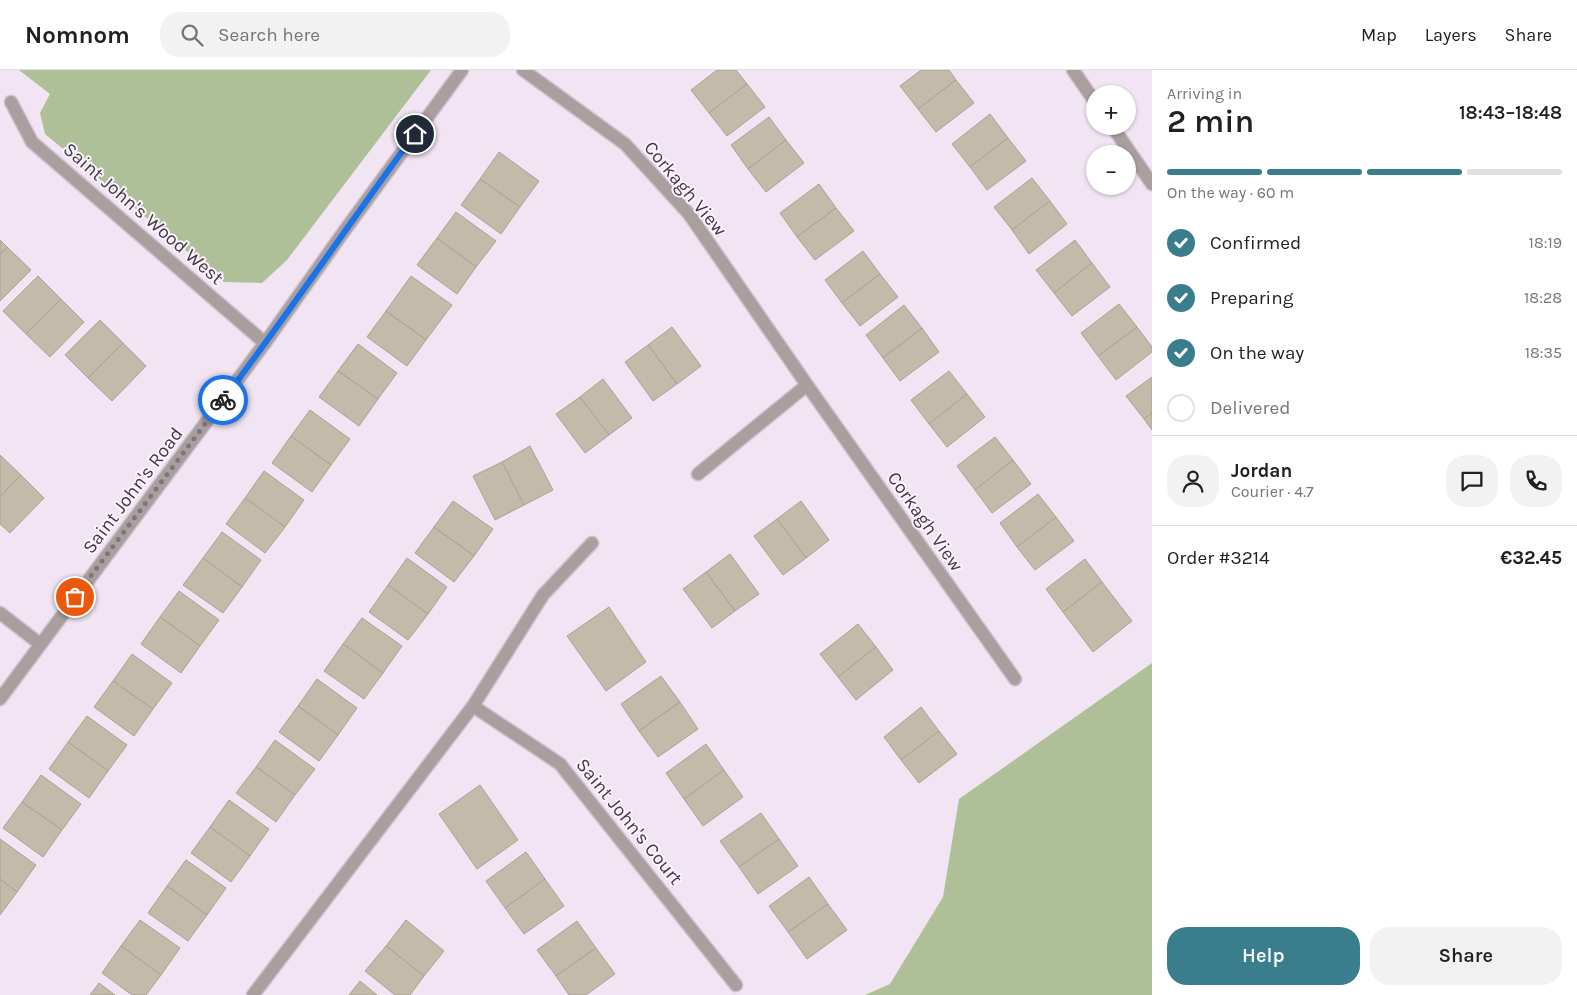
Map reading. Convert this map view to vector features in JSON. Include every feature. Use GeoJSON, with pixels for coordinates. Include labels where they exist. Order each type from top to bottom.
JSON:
{"type":"FeatureCollection","features":[{"type":"Feature","properties":{"kind":"street","name":"Saint John's Road"},"geometry":{"type":"LineString","coordinates":[[0,699],[266,343],[345,230],[462,70]]}},
{"type":"Feature","properties":{"kind":"street","name":"Corkagh View"},"geometry":{"type":"LineString","coordinates":[[524,70],[624,144],[689,214],[807,385],[1015,679]]}},
{"type":"Feature","properties":{"kind":"street"},"geometry":{"type":"LineString","coordinates":[[1073,70],[1086,89]]}},
{"type":"Feature","properties":{"kind":"street","name":"Saint John's Wood West"},"geometry":{"type":"LineString","coordinates":[[11,102],[32,142],[266,343]]}},
{"type":"Feature","properties":{"kind":"street"},"geometry":{"type":"LineString","coordinates":[[1118,135],[1152,184]]}},
{"type":"Feature","properties":{"kind":"street"},"geometry":{"type":"LineString","coordinates":[[698,474],[807,385]]}},
{"type":"Feature","properties":{"kind":"street"},"geometry":{"type":"LineString","coordinates":[[253,995],[472,706],[543,595],[592,543]]}},
{"type":"Feature","properties":{"kind":"street"},"geometry":{"type":"LineString","coordinates":[[0,613],[40,644]]}},
{"type":"Feature","properties":{"kind":"street","name":"Saint John's Court"},"geometry":{"type":"LineString","coordinates":[[472,706],[560,764],[736,984]]}},
{"type":"Feature","properties":{"kind":"green space"},"geometry":{"type":"Polygon","coordinates":[[[19,70],[431,70],[287,260],[262,283],[224,282],[45,134],[40,113],[50,94],[19,70]]]}},
{"type":"Feature","properties":{"kind":"green space"},"geometry":{"type":"Polygon","coordinates":[[[1152,663],[1152,995],[865,995],[890,984],[943,897],[959,799],[1152,663]]]}},
{"type":"Feature","properties":{"kind":"building"},"geometry":{"type":"Polygon","coordinates":[[[717,70],[736,70],[747,84],[709,113],[691,90],[717,70]]]}},
{"type":"Feature","properties":{"kind":"building"},"geometry":{"type":"Polygon","coordinates":[[[921,70],[949,70],[956,80],[918,109],[900,86],[921,70]]]}},
{"type":"Feature","properties":{"kind":"building"},"geometry":{"type":"Polygon","coordinates":[[[956,80],[974,103],[936,132],[918,109],[956,80]]]}},
{"type":"Feature","properties":{"kind":"building"},"geometry":{"type":"Polygon","coordinates":[[[747,84],[765,107],[727,136],[709,113],[747,84]]]}},
{"type":"Feature","properties":{"kind":"building"},"geometry":{"type":"Polygon","coordinates":[[[990,114],[1008,138],[970,167],[952,144],[990,114]]]}},
{"type":"Feature","properties":{"kind":"building"},"geometry":{"type":"Polygon","coordinates":[[[769,117],[786,140],[748,169],[731,145],[769,117]]]}},
{"type":"Feature","properties":{"kind":"building"},"geometry":{"type":"Polygon","coordinates":[[[1008,138],[1026,161],[987,190],[970,167],[1008,138]]]}},
{"type":"Feature","properties":{"kind":"building"},"geometry":{"type":"Polygon","coordinates":[[[786,140],[804,163],[766,192],[748,169],[786,140]]]}},
{"type":"Feature","properties":{"kind":"building"},"geometry":{"type":"Polygon","coordinates":[[[499,152],[539,181],[520,207],[480,179],[499,152]]]}},
{"type":"Feature","properties":{"kind":"building"},"geometry":{"type":"Polygon","coordinates":[[[1032,178],[1050,201],[1012,230],[994,207],[1032,178]]]}},
{"type":"Feature","properties":{"kind":"building"},"geometry":{"type":"Polygon","coordinates":[[[480,179],[520,207],[501,234],[461,205],[480,179]]]}},
{"type":"Feature","properties":{"kind":"building"},"geometry":{"type":"Polygon","coordinates":[[[819,184],[836,208],[797,237],[780,213],[819,184]]]}},
{"type":"Feature","properties":{"kind":"building"},"geometry":{"type":"Polygon","coordinates":[[[1050,201],[1067,224],[1029,254],[1012,230],[1050,201]]]}},
{"type":"Feature","properties":{"kind":"building"},"geometry":{"type":"Polygon","coordinates":[[[836,208],[854,231],[815,260],[797,237],[836,208]]]}},
{"type":"Feature","properties":{"kind":"building"},"geometry":{"type":"Polygon","coordinates":[[[456,212],[496,241],[476,267],[437,238],[456,212]]]}},
{"type":"Feature","properties":{"kind":"building"},"geometry":{"type":"Polygon","coordinates":[[[437,238],[476,267],[457,294],[417,265],[437,238]]]}},
{"type":"Feature","properties":{"kind":"building"},"geometry":{"type":"Polygon","coordinates":[[[0,240],[7,247],[0,255],[0,240]]]}},
{"type":"Feature","properties":{"kind":"building"},"geometry":{"type":"Polygon","coordinates":[[[1075,240],[1092,263],[1054,293],[1036,270],[1075,240]]]}},
{"type":"Feature","properties":{"kind":"building"},"geometry":{"type":"Polygon","coordinates":[[[7,247],[31,270],[0,301],[0,255],[7,247]]]}},
{"type":"Feature","properties":{"kind":"building"},"geometry":{"type":"Polygon","coordinates":[[[863,251],[880,274],[842,303],[825,280],[863,251]]]}},
{"type":"Feature","properties":{"kind":"building"},"geometry":{"type":"Polygon","coordinates":[[[1092,263],[1110,287],[1072,316],[1054,293],[1092,263]]]}},
{"type":"Feature","properties":{"kind":"building"},"geometry":{"type":"Polygon","coordinates":[[[880,274],[898,297],[860,326],[842,303],[880,274]]]}},
{"type":"Feature","properties":{"kind":"building"},"geometry":{"type":"Polygon","coordinates":[[[38,276],[61,299],[26,334],[3,311],[38,276]]]}},
{"type":"Feature","properties":{"kind":"building"},"geometry":{"type":"Polygon","coordinates":[[[411,276],[452,305],[426,340],[386,311],[411,276]]]}},
{"type":"Feature","properties":{"kind":"building"},"geometry":{"type":"Polygon","coordinates":[[[61,299],[84,322],[50,357],[26,334],[61,299]]]}},
{"type":"Feature","properties":{"kind":"building"},"geometry":{"type":"Polygon","coordinates":[[[1119,304],[1137,327],[1098,356],[1081,333],[1119,304]]]}},
{"type":"Feature","properties":{"kind":"building"},"geometry":{"type":"Polygon","coordinates":[[[904,305],[922,328],[883,358],[866,335],[904,305]]]}},
{"type":"Feature","properties":{"kind":"building"},"geometry":{"type":"Polygon","coordinates":[[[386,311],[426,340],[407,366],[367,337],[386,311]]]}},
{"type":"Feature","properties":{"kind":"building"},"geometry":{"type":"Polygon","coordinates":[[[100,320],[123,343],[88,378],[65,355],[100,320]]]}},
{"type":"Feature","properties":{"kind":"building"},"geometry":{"type":"Polygon","coordinates":[[[672,327],[701,366],[677,384],[648,345],[672,327]]]}},
{"type":"Feature","properties":{"kind":"building"},"geometry":{"type":"Polygon","coordinates":[[[1137,327],[1152,347],[1152,352],[1116,380],[1098,356],[1137,327]]]}},
{"type":"Feature","properties":{"kind":"building"},"geometry":{"type":"Polygon","coordinates":[[[922,328],[939,352],[900,381],[883,358],[922,328]]]}},
{"type":"Feature","properties":{"kind":"building"},"geometry":{"type":"Polygon","coordinates":[[[123,343],[146,366],[112,401],[88,378],[123,343]]]}},
{"type":"Feature","properties":{"kind":"building"},"geometry":{"type":"Polygon","coordinates":[[[358,344],[397,373],[378,399],[338,371],[358,344]]]}},
{"type":"Feature","properties":{"kind":"building"},"geometry":{"type":"Polygon","coordinates":[[[648,345],[677,384],[653,401],[625,362],[648,345]]]}},
{"type":"Feature","properties":{"kind":"building"},"geometry":{"type":"Polygon","coordinates":[[[338,371],[378,399],[359,426],[319,397],[338,371]]]}},
{"type":"Feature","properties":{"kind":"building"},"geometry":{"type":"Polygon","coordinates":[[[949,371],[967,394],[929,424],[911,400],[949,371]]]}},
{"type":"Feature","properties":{"kind":"building"},"geometry":{"type":"Polygon","coordinates":[[[1152,377],[1152,413],[1144,419],[1126,396],[1152,377]]]}},
{"type":"Feature","properties":{"kind":"building"},"geometry":{"type":"Polygon","coordinates":[[[603,379],[632,418],[609,435],[580,397],[603,379]]]}},
{"type":"Feature","properties":{"kind":"building"},"geometry":{"type":"Polygon","coordinates":[[[967,394],[985,417],[947,447],[929,424],[967,394]]]}},
{"type":"Feature","properties":{"kind":"building"},"geometry":{"type":"Polygon","coordinates":[[[580,397],[609,435],[585,453],[556,414],[580,397]]]}},
{"type":"Feature","properties":{"kind":"building"},"geometry":{"type":"Polygon","coordinates":[[[310,410],[350,439],[331,465],[291,436],[310,410]]]}},
{"type":"Feature","properties":{"kind":"building"},"geometry":{"type":"Polygon","coordinates":[[[1152,413],[1152,430],[1144,419],[1152,413]]]}},
{"type":"Feature","properties":{"kind":"building"},"geometry":{"type":"Polygon","coordinates":[[[291,436],[331,465],[312,492],[272,463],[291,436]]]}},
{"type":"Feature","properties":{"kind":"building"},"geometry":{"type":"Polygon","coordinates":[[[995,437],[1013,460],[975,490],[957,466],[995,437]]]}},
{"type":"Feature","properties":{"kind":"building"},"geometry":{"type":"Polygon","coordinates":[[[530,446],[553,490],[524,505],[502,462],[530,446]]]}},
{"type":"Feature","properties":{"kind":"building"},"geometry":{"type":"Polygon","coordinates":[[[0,455],[21,475],[0,497],[0,455]]]}},
{"type":"Feature","properties":{"kind":"building"},"geometry":{"type":"Polygon","coordinates":[[[1013,460],[1031,484],[992,513],[975,490],[1013,460]]]}},
{"type":"Feature","properties":{"kind":"building"},"geometry":{"type":"Polygon","coordinates":[[[502,462],[524,505],[495,520],[473,476],[502,462]]]}},
{"type":"Feature","properties":{"kind":"building"},"geometry":{"type":"Polygon","coordinates":[[[264,471],[304,500],[285,527],[245,498],[264,471]]]}},
{"type":"Feature","properties":{"kind":"building"},"geometry":{"type":"Polygon","coordinates":[[[21,475],[44,498],[10,533],[0,524],[0,497],[21,475]]]}},
{"type":"Feature","properties":{"kind":"building"},"geometry":{"type":"Polygon","coordinates":[[[1038,494],[1056,517],[1017,547],[1000,523],[1038,494]]]}},
{"type":"Feature","properties":{"kind":"building"},"geometry":{"type":"Polygon","coordinates":[[[245,498],[285,527],[265,553],[226,524],[245,498]]]}},
{"type":"Feature","properties":{"kind":"building"},"geometry":{"type":"Polygon","coordinates":[[[453,501],[493,529],[474,556],[434,527],[453,501]]]}},
{"type":"Feature","properties":{"kind":"building"},"geometry":{"type":"Polygon","coordinates":[[[801,501],[829,540],[806,558],[777,519],[801,501]]]}},
{"type":"Feature","properties":{"kind":"building"},"geometry":{"type":"Polygon","coordinates":[[[1056,517],[1074,541],[1035,570],[1017,547],[1056,517]]]}},
{"type":"Feature","properties":{"kind":"building"},"geometry":{"type":"Polygon","coordinates":[[[777,519],[806,558],[783,575],[754,536],[777,519]]]}},
{"type":"Feature","properties":{"kind":"building"},"geometry":{"type":"Polygon","coordinates":[[[434,527],[474,556],[454,582],[415,553],[434,527]]]}},
{"type":"Feature","properties":{"kind":"building"},"geometry":{"type":"Polygon","coordinates":[[[222,532],[261,560],[242,587],[203,558],[222,532]]]}},
{"type":"Feature","properties":{"kind":"building"},"geometry":{"type":"Polygon","coordinates":[[[730,554],[759,594],[735,611],[706,572],[730,554]]]}},
{"type":"Feature","properties":{"kind":"building"},"geometry":{"type":"Polygon","coordinates":[[[203,558],[242,587],[223,613],[183,585],[203,558]]]}},
{"type":"Feature","properties":{"kind":"building"},"geometry":{"type":"Polygon","coordinates":[[[407,558],[447,587],[428,614],[388,585],[407,558]]]}},
{"type":"Feature","properties":{"kind":"building"},"geometry":{"type":"Polygon","coordinates":[[[1085,559],[1102,582],[1063,612],[1046,589],[1085,559]]]}},
{"type":"Feature","properties":{"kind":"building"},"geometry":{"type":"Polygon","coordinates":[[[706,572],[735,611],[712,628],[683,589],[706,572]]]}},
{"type":"Feature","properties":{"kind":"building"},"geometry":{"type":"Polygon","coordinates":[[[1102,582],[1132,621],[1093,652],[1063,612],[1102,582]]]}},
{"type":"Feature","properties":{"kind":"building"},"geometry":{"type":"Polygon","coordinates":[[[388,585],[428,614],[408,640],[369,612],[388,585]]]}},
{"type":"Feature","properties":{"kind":"building"},"geometry":{"type":"Polygon","coordinates":[[[179,591],[219,620],[200,646],[160,617],[179,591]]]}},
{"type":"Feature","properties":{"kind":"building"},"geometry":{"type":"Polygon","coordinates":[[[609,607],[646,662],[606,691],[567,636],[609,607]]]}},
{"type":"Feature","properties":{"kind":"building"},"geometry":{"type":"Polygon","coordinates":[[[160,617],[200,646],[181,673],[141,644],[160,617]]]}},
{"type":"Feature","properties":{"kind":"building"},"geometry":{"type":"Polygon","coordinates":[[[362,618],[402,646],[383,673],[343,644],[362,618]]]}},
{"type":"Feature","properties":{"kind":"building"},"geometry":{"type":"Polygon","coordinates":[[[858,624],[876,647],[838,677],[820,654],[858,624]]]}},
{"type":"Feature","properties":{"kind":"building"},"geometry":{"type":"Polygon","coordinates":[[[343,644],[383,673],[364,699],[324,671],[343,644]]]}},
{"type":"Feature","properties":{"kind":"building"},"geometry":{"type":"Polygon","coordinates":[[[876,647],[893,670],[856,700],[838,677],[876,647]]]}},
{"type":"Feature","properties":{"kind":"building"},"geometry":{"type":"Polygon","coordinates":[[[132,654],[172,683],[153,709],[113,681],[132,654]]]}},
{"type":"Feature","properties":{"kind":"building"},"geometry":{"type":"Polygon","coordinates":[[[661,676],[680,702],[639,731],[621,704],[661,676]]]}},
{"type":"Feature","properties":{"kind":"building"},"geometry":{"type":"Polygon","coordinates":[[[317,679],[357,708],[338,735],[298,706],[317,679]]]}},
{"type":"Feature","properties":{"kind":"building"},"geometry":{"type":"Polygon","coordinates":[[[113,681],[153,709],[134,736],[94,707],[113,681]]]}},
{"type":"Feature","properties":{"kind":"building"},"geometry":{"type":"Polygon","coordinates":[[[680,702],[698,729],[658,757],[639,731],[680,702]]]}},
{"type":"Feature","properties":{"kind":"building"},"geometry":{"type":"Polygon","coordinates":[[[298,706],[338,735],[319,761],[279,732],[298,706]]]}},
{"type":"Feature","properties":{"kind":"building"},"geometry":{"type":"Polygon","coordinates":[[[921,707],[939,731],[901,760],[884,737],[921,707]]]}},
{"type":"Feature","properties":{"kind":"building"},"geometry":{"type":"Polygon","coordinates":[[[87,716],[127,745],[108,771],[68,742],[87,716]]]}},
{"type":"Feature","properties":{"kind":"building"},"geometry":{"type":"Polygon","coordinates":[[[939,731],[957,754],[919,783],[901,760],[939,731]]]}},
{"type":"Feature","properties":{"kind":"building"},"geometry":{"type":"Polygon","coordinates":[[[275,740],[315,769],[295,795],[256,767],[275,740]]]}},
{"type":"Feature","properties":{"kind":"building"},"geometry":{"type":"Polygon","coordinates":[[[68,742],[108,771],[89,798],[49,769],[68,742]]]}},
{"type":"Feature","properties":{"kind":"building"},"geometry":{"type":"Polygon","coordinates":[[[706,744],[724,770],[684,799],[666,773],[706,744]]]}},
{"type":"Feature","properties":{"kind":"building"},"geometry":{"type":"Polygon","coordinates":[[[256,767],[295,795],[276,822],[236,793],[256,767]]]}},
{"type":"Feature","properties":{"kind":"building"},"geometry":{"type":"Polygon","coordinates":[[[724,770],[743,797],[703,826],[684,799],[724,770]]]}},
{"type":"Feature","properties":{"kind":"building"},"geometry":{"type":"Polygon","coordinates":[[[41,775],[81,804],[62,830],[22,802],[41,775]]]}},
{"type":"Feature","properties":{"kind":"building"},"geometry":{"type":"Polygon","coordinates":[[[480,785],[518,840],[477,869],[439,814],[480,785]]]}},
{"type":"Feature","properties":{"kind":"building"},"geometry":{"type":"Polygon","coordinates":[[[229,800],[269,829],[250,856],[210,827],[229,800]]]}},
{"type":"Feature","properties":{"kind":"building"},"geometry":{"type":"Polygon","coordinates":[[[22,802],[62,830],[43,857],[3,828],[22,802]]]}},
{"type":"Feature","properties":{"kind":"building"},"geometry":{"type":"Polygon","coordinates":[[[761,813],[779,839],[739,867],[720,841],[761,813]]]}},
{"type":"Feature","properties":{"kind":"building"},"geometry":{"type":"Polygon","coordinates":[[[210,827],[250,856],[231,882],[191,853],[210,827]]]}},
{"type":"Feature","properties":{"kind":"building"},"geometry":{"type":"Polygon","coordinates":[[[0,839],[36,865],[17,892],[0,879],[0,839]]]}},
{"type":"Feature","properties":{"kind":"building"},"geometry":{"type":"Polygon","coordinates":[[[779,839],[798,866],[758,894],[739,867],[779,839]]]}},
{"type":"Feature","properties":{"kind":"building"},"geometry":{"type":"Polygon","coordinates":[[[526,852],[545,879],[505,908],[486,881],[526,852]]]}},
{"type":"Feature","properties":{"kind":"building"},"geometry":{"type":"Polygon","coordinates":[[[186,860],[226,888],[207,915],[167,886],[186,860]]]}},
{"type":"Feature","properties":{"kind":"building"},"geometry":{"type":"Polygon","coordinates":[[[809,877],[828,904],[788,932],[769,906],[809,877]]]}},
{"type":"Feature","properties":{"kind":"building"},"geometry":{"type":"Polygon","coordinates":[[[0,879],[17,892],[0,915],[0,879]]]}},
{"type":"Feature","properties":{"kind":"building"},"geometry":{"type":"Polygon","coordinates":[[[545,879],[564,906],[524,934],[505,908],[545,879]]]}},
{"type":"Feature","properties":{"kind":"building"},"geometry":{"type":"Polygon","coordinates":[[[167,886],[207,915],[188,941],[148,913],[167,886]]]}},
{"type":"Feature","properties":{"kind":"building"},"geometry":{"type":"Polygon","coordinates":[[[828,904],[847,930],[807,959],[788,932],[828,904]]]}},
{"type":"Feature","properties":{"kind":"building"},"geometry":{"type":"Polygon","coordinates":[[[140,920],[180,948],[161,975],[121,946],[140,920]]]}},
{"type":"Feature","properties":{"kind":"building"},"geometry":{"type":"Polygon","coordinates":[[[406,920],[444,951],[424,976],[386,946],[406,920]]]}},
{"type":"Feature","properties":{"kind":"building"},"geometry":{"type":"Polygon","coordinates":[[[577,921],[596,948],[556,976],[537,950],[577,921]]]}},
{"type":"Feature","properties":{"kind":"building"},"geometry":{"type":"Polygon","coordinates":[[[121,946],[161,975],[146,995],[132,995],[102,973],[121,946]]]}},
{"type":"Feature","properties":{"kind":"building"},"geometry":{"type":"Polygon","coordinates":[[[386,946],[424,976],[410,995],[395,995],[365,971],[386,946]]]}},
{"type":"Feature","properties":{"kind":"building"},"geometry":{"type":"Polygon","coordinates":[[[596,948],[615,974],[586,995],[569,995],[556,976],[596,948]]]}},
{"type":"Feature","properties":{"kind":"building"},"geometry":{"type":"Polygon","coordinates":[[[360,981],[377,995],[349,995],[360,981]]]}},
{"type":"Feature","properties":{"kind":"building"},"geometry":{"type":"Polygon","coordinates":[[[99,983],[115,995],[90,995],[99,983]]]}},
{"type":"Feature","properties":{"kind":"way so far"},"geometry":{"type":"LineString","coordinates":[[75,597],[223,400]]}},
{"type":"Feature","properties":{"kind":"route"},"geometry":{"type":"LineString","coordinates":[[223,400],[266,343],[415,134]]}}]}
